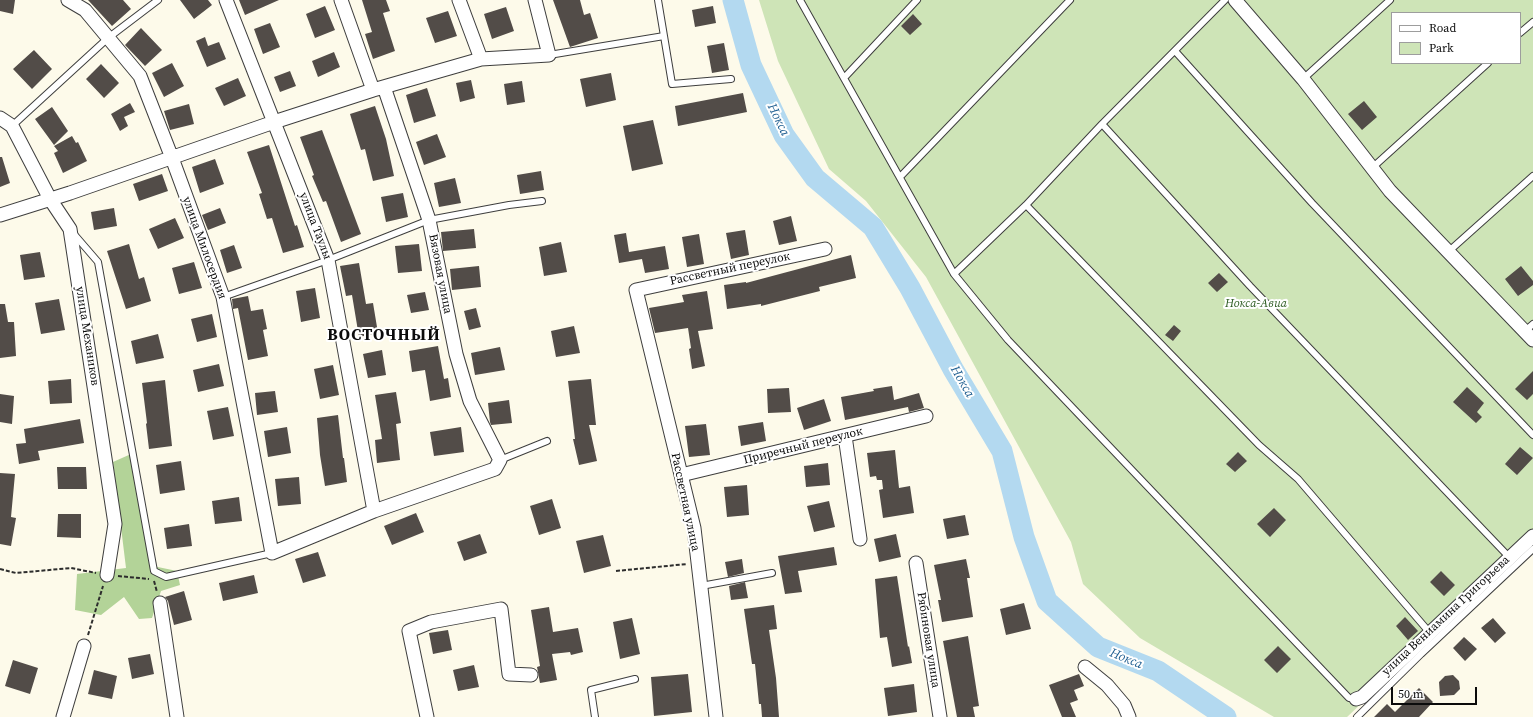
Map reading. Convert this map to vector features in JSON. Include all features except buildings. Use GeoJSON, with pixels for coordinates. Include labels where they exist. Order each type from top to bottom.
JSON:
{"type":"FeatureCollection","features":[{"type":"Feature","properties":{"kind":"street","name":"улица Милосердия"},"geometry":{"type":"LineString","coordinates":[[68,0],[85,10],[140,76],[172,158],[223,297],[272,553]]}},
{"type":"Feature","properties":{"kind":"street","name":"улица Таулы"},"geometry":{"type":"LineString","coordinates":[[226,0],[328,260],[374,511]]}},
{"type":"Feature","properties":{"kind":"street","name":"Вязовая улица"},"geometry":{"type":"LineString","coordinates":[[341,0],[378,88],[429,220],[456,354],[470,401],[500,460]]}},
{"type":"Feature","properties":{"kind":"street"},"geometry":{"type":"LineString","coordinates":[[460,0],[481,59]]}},
{"type":"Feature","properties":{"kind":"street"},"geometry":{"type":"LineString","coordinates":[[0,215],[378,88],[481,59],[549,55],[535,0]]}},
{"type":"Feature","properties":{"kind":"street"},"geometry":{"type":"LineString","coordinates":[[1235,0],[1303,79],[1390,191],[1448,252],[1530,332]]}},
{"type":"Feature","properties":{"kind":"street","name":"улица Механиков"},"geometry":{"type":"LineString","coordinates":[[0,118],[12,126],[50,199],[70,229],[115,524],[107,575]]}},
{"type":"Feature","properties":{"kind":"street","name":"Рассветный переулок"},"geometry":{"type":"LineString","coordinates":[[636,290],[825,249]]}},
{"type":"Feature","properties":{"kind":"street","name":"Рассветная улица"},"geometry":{"type":"LineString","coordinates":[[636,290],[694,528],[716,717]]}},
{"type":"Feature","properties":{"kind":"street","name":"Приречный переулок"},"geometry":{"type":"LineString","coordinates":[[681,475],[926,416]]}},
{"type":"Feature","properties":{"kind":"street"},"geometry":{"type":"LineString","coordinates":[[845,436],[860,539]]}},
{"type":"Feature","properties":{"kind":"street"},"geometry":{"type":"LineString","coordinates":[[272,553],[374,511],[495,469],[500,460]]}},
{"type":"Feature","properties":{"kind":"street"},"geometry":{"type":"LineString","coordinates":[[1356,699],[1362,697],[1533,536]]}},
{"type":"Feature","properties":{"kind":"street","name":"Рябиновая улица"},"geometry":{"type":"LineString","coordinates":[[916,563],[940,717]]}},
{"type":"Feature","properties":{"kind":"street"},"geometry":{"type":"LineString","coordinates":[[160,603],[177,717]]}},
{"type":"Feature","properties":{"kind":"street"},"geometry":{"type":"LineString","coordinates":[[427,717],[409,631],[431,622],[502,609],[510,674],[531,675]]}},
{"type":"Feature","properties":{"kind":"street"},"geometry":{"type":"LineString","coordinates":[[63,717],[84,646]]}},
{"type":"Feature","properties":{"kind":"street"},"geometry":{"type":"LineString","coordinates":[[1085,667],[1107,685],[1124,705],[1129,717]]}},
{"type":"Feature","properties":{"kind":"lane"},"geometry":{"type":"LineString","coordinates":[[12,126],[108,38],[158,0]]}},
{"type":"Feature","properties":{"kind":"lane"},"geometry":{"type":"LineString","coordinates":[[658,0],[672,84],[731,79]]}},
{"type":"Feature","properties":{"kind":"lane"},"geometry":{"type":"LineString","coordinates":[[800,0],[954,274],[1008,340],[1349,698],[1356,699]]}},
{"type":"Feature","properties":{"kind":"lane"},"geometry":{"type":"LineString","coordinates":[[844,78],[917,0]]}},
{"type":"Feature","properties":{"kind":"lane"},"geometry":{"type":"LineString","coordinates":[[900,177],[1070,0]]}},
{"type":"Feature","properties":{"kind":"lane"},"geometry":{"type":"LineString","coordinates":[[954,274],[1026,205],[1102,124],[1225,0]]}},
{"type":"Feature","properties":{"kind":"lane"},"geometry":{"type":"LineString","coordinates":[[1303,79],[1390,0]]}},
{"type":"Feature","properties":{"kind":"lane"},"geometry":{"type":"LineString","coordinates":[[1521,32],[1533,22]]}},
{"type":"Feature","properties":{"kind":"lane"},"geometry":{"type":"LineString","coordinates":[[549,55],[664,36]]}},
{"type":"Feature","properties":{"kind":"lane"},"geometry":{"type":"LineString","coordinates":[[1175,51],[1312,203],[1533,435]]}},
{"type":"Feature","properties":{"kind":"lane"},"geometry":{"type":"LineString","coordinates":[[1372,168],[1487,64]]}},
{"type":"Feature","properties":{"kind":"lane"},"geometry":{"type":"LineString","coordinates":[[1102,124],[1250,286],[1510,558]]}},
{"type":"Feature","properties":{"kind":"lane"},"geometry":{"type":"LineString","coordinates":[[1448,252],[1533,176]]}},
{"type":"Feature","properties":{"kind":"lane"},"geometry":{"type":"LineString","coordinates":[[223,297],[328,260],[429,220],[509,205],[542,201]]}},
{"type":"Feature","properties":{"kind":"lane"},"geometry":{"type":"LineString","coordinates":[[1026,205],[1259,445],[1298,479],[1430,633]]}},
{"type":"Feature","properties":{"kind":"lane"},"geometry":{"type":"LineString","coordinates":[[70,229],[98,262],[154,571],[166,578],[272,553]]}},
{"type":"Feature","properties":{"kind":"lane"},"geometry":{"type":"LineString","coordinates":[[500,460],[547,441]]}},
{"type":"Feature","properties":{"kind":"lane","name":"улица Вениамина Григорьева"},"geometry":{"type":"LineString","coordinates":[[1357,717],[1421,654],[1533,549]]}},
{"type":"Feature","properties":{"kind":"lane"},"geometry":{"type":"LineString","coordinates":[[701,586],[772,573]]}},
{"type":"Feature","properties":{"kind":"lane"},"geometry":{"type":"LineString","coordinates":[[595,717],[591,690],[635,679]]}},
{"type":"Feature","properties":{"kind":"path"},"geometry":{"type":"LineString","coordinates":[[616,571],[698,563]]}},
{"type":"Feature","properties":{"kind":"path"},"geometry":{"type":"LineString","coordinates":[[0,569],[16,573],[70,568],[107,575],[154,580],[166,578]]}},
{"type":"Feature","properties":{"kind":"path"},"geometry":{"type":"LineString","coordinates":[[84,646],[107,575]]}},
{"type":"Feature","properties":{"kind":"green space","name":"Нокса-Авиа"},"geometry":{"type":"Polygon","coordinates":[[[759,0],[1533,0],[1533,542],[1347,717],[1274,717],[1140,638],[1083,584],[1071,542],[926,277],[866,201],[829,169],[778,61],[759,0]]]}},
{"type":"Feature","properties":{"kind":"green space"},"geometry":{"type":"Polygon","coordinates":[[[131,454],[153,566],[177,571],[180,585],[161,591],[152,618],[139,619],[124,597],[101,615],[75,610],[77,574],[126,568],[113,462],[131,454]]]}},
{"type":"Feature","properties":{"kind":"waterway","name":"Нокса"},"geometry":{"type":"LineString","coordinates":[[733,0],[751,65],[784,135],[815,178],[873,227],[910,288],[953,369],[1002,451],[1024,537],[1047,601],[1098,647],[1158,671],[1226,717]]}},
{"type":"Feature","properties":{"kind":"district","name":"ВОСТОЧНЫЙ"},"geometry":{"type":"Point","coordinates":[384,336]}}]}
